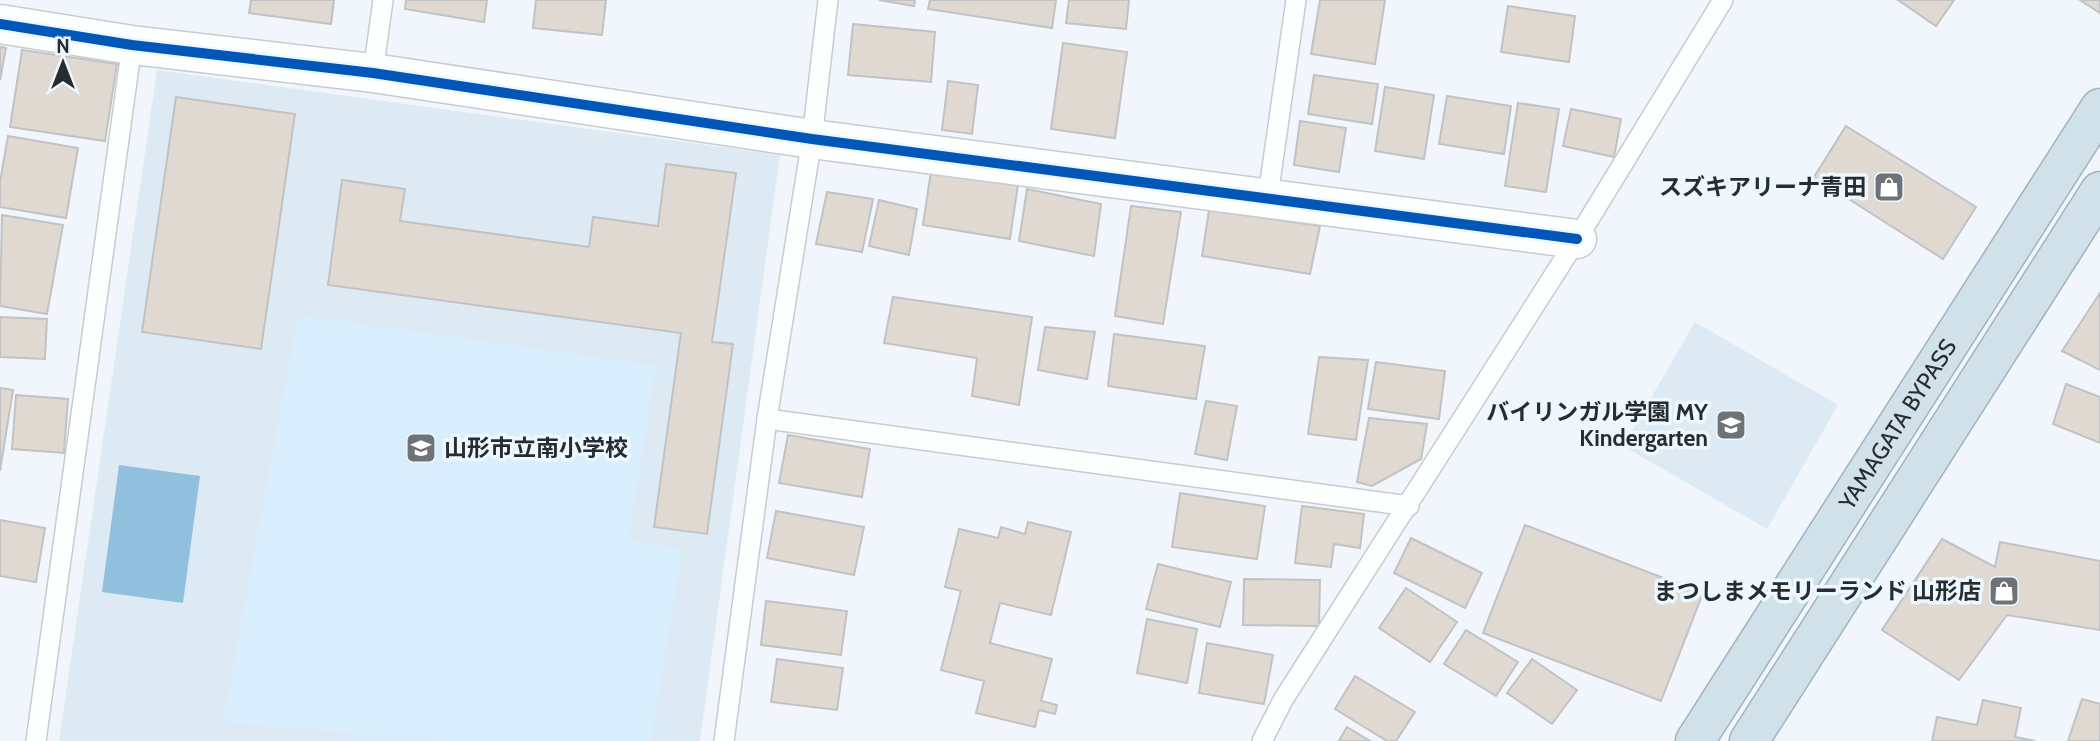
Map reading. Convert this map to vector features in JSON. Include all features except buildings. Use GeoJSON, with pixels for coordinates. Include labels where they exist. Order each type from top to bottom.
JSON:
{"type":"FeatureCollection","features":[{"type":"Feature","properties":{"kind":"highway","name":"YAMAGATA BYPASS"},"geometry":{"type":"LineString","coordinates":[[1695,741],[2100,108]]}},
{"type":"Feature","properties":{"kind":"highway","name":"YAMAGATA BYPASS"},"geometry":{"type":"LineString","coordinates":[[1749,741],[2100,191]]}},
{"type":"Feature","properties":{"kind":"street"},"geometry":{"type":"LineString","coordinates":[[0,24],[132,45],[373,73],[812,139],[1268,196],[1577,239]]}},
{"type":"Feature","properties":{"kind":"lane"},"geometry":{"type":"LineString","coordinates":[[373,73],[383,0]]}},
{"type":"Feature","properties":{"kind":"lane"},"geometry":{"type":"LineString","coordinates":[[724,741],[767,419],[812,139],[828,0]]}},
{"type":"Feature","properties":{"kind":"lane"},"geometry":{"type":"LineString","coordinates":[[1268,196],[1296,0]]}},
{"type":"Feature","properties":{"kind":"lane"},"geometry":{"type":"LineString","coordinates":[[1262,741],[1283,700],[1577,239],[1717,1]]}},
{"type":"Feature","properties":{"kind":"lane"},"geometry":{"type":"LineString","coordinates":[[36,741],[132,45]]}},
{"type":"Feature","properties":{"kind":"lane"},"geometry":{"type":"LineString","coordinates":[[767,419],[1409,506]]}},
{"type":"Feature","properties":{"kind":"shaded area","name":"山形市立南小学校"},"geometry":{"type":"Polygon","coordinates":[[[157,70],[780,155],[700,741],[59,741],[157,70]]]}},
{"type":"Feature","properties":{"kind":"shaded area"},"geometry":{"type":"Polygon","coordinates":[[[298,315],[656,366],[628,540],[682,550],[651,741],[441,741],[223,722],[298,315]]]}},
{"type":"Feature","properties":{"kind":"shaded area","name":"バイリンガル学園 MY Kindergarten"},"geometry":{"type":"Polygon","coordinates":[[[1695,322],[1838,405],[1767,529],[1623,446],[1695,322]]]}},
{"type":"Feature","properties":{"kind":"water"},"geometry":{"type":"Polygon","coordinates":[[[119,465],[200,476],[183,603],[102,592],[119,465]]]}},
{"type":"Feature","properties":{"kind":"cycle path"},"geometry":{"type":"LineString","coordinates":[[0,24],[132,45],[373,73],[812,139],[1577,239]]}},
{"type":"Feature","properties":{"kind":"place","name":"スズキアリーナ青田"},"geometry":{"type":"Point","coordinates":[1889,187]}},
{"type":"Feature","properties":{"kind":"place","name":"バイリンガル学園 MY Kindergarten"},"geometry":{"type":"Point","coordinates":[1731,425]}},
{"type":"Feature","properties":{"kind":"place","name":"山形市立南小学校"},"geometry":{"type":"Point","coordinates":[421,448]}},
{"type":"Feature","properties":{"kind":"place","name":"まつしまメモリーランド 山形店"},"geometry":{"type":"Point","coordinates":[2004,591]}}]}
